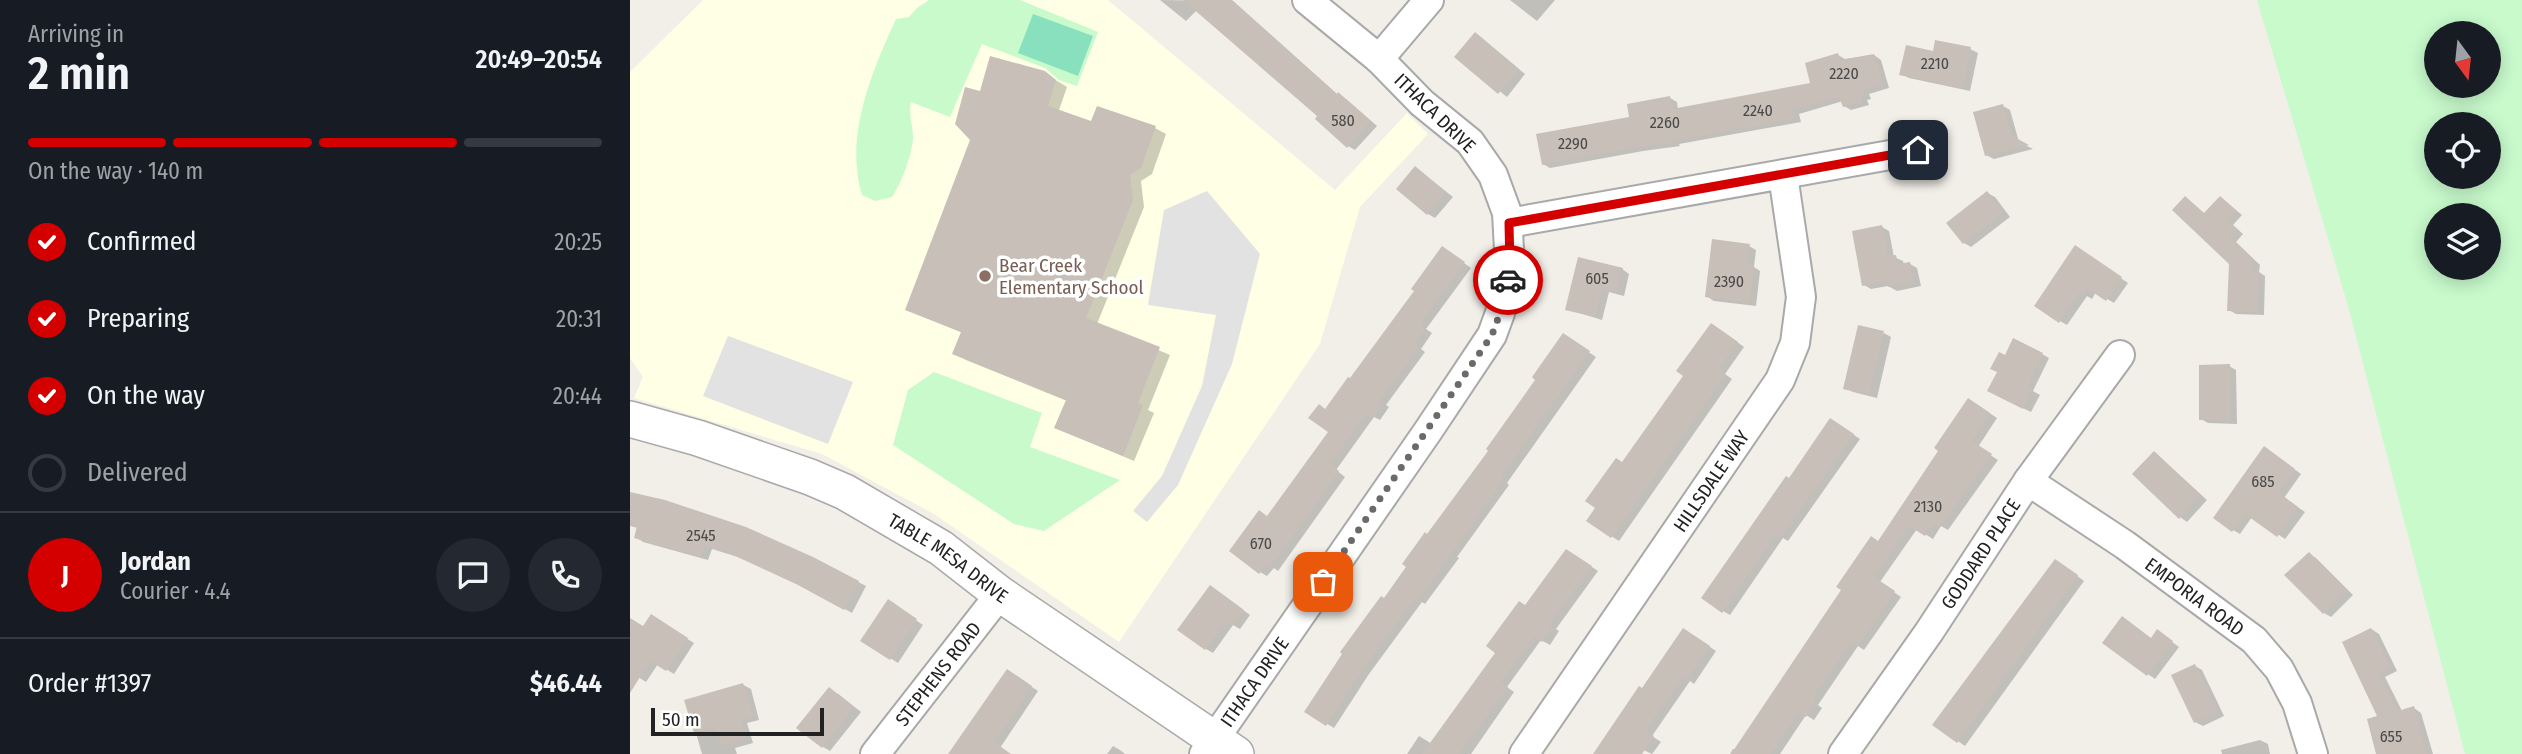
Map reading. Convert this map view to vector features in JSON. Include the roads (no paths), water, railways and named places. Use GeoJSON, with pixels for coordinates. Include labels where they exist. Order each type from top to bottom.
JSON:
{"type":"FeatureCollection","features":[{"type":"Feature","properties":{"kind":"street","name":"ITHACA DRIVE"},"geometry":{"type":"LineString","coordinates":[[1218,749],[1492,335],[1510,268],[1509,223],[1493,175],[1470,142],[1422,103],[1379,59],[1307,0]]}},
{"type":"Feature","properties":{"kind":"street"},"geometry":{"type":"LineString","coordinates":[[1379,59],[1429,0]]}},
{"type":"Feature","properties":{"kind":"street"},"geometry":{"type":"LineString","coordinates":[[1509,223],[1918,150]]}},
{"type":"Feature","properties":{"kind":"street","name":"HILLSDALE WAY"},"geometry":{"type":"LineString","coordinates":[[1524,754],[1780,380],[1795,342],[1801,297],[1783,175]]}},
{"type":"Feature","properties":{"kind":"street","name":"GODDARD PLACE"},"geometry":{"type":"LineString","coordinates":[[1843,754],[2028,481],[2120,355]]}},
{"type":"Feature","properties":{"kind":"street","name":"TABLE MESA DRIVE"},"geometry":{"type":"LineString","coordinates":[[630,419],[709,441],[845,492],[940,548],[1000,594],[1218,749]]}},
{"type":"Feature","properties":{"kind":"street","name":"EMPORIA ROAD"},"geometry":{"type":"LineString","coordinates":[[2028,481],[2125,545],[2254,640],[2279,669],[2297,703],[2314,754]]}},
{"type":"Feature","properties":{"kind":"street","name":"STEPHENS ROAD"},"geometry":{"type":"LineString","coordinates":[[875,754],[1000,594]]}},
{"type":"Feature","properties":{"kind":"place","name":"Bear Creek Elementary School"},"geometry":{"type":"Point","coordinates":[985,276]}}]}
